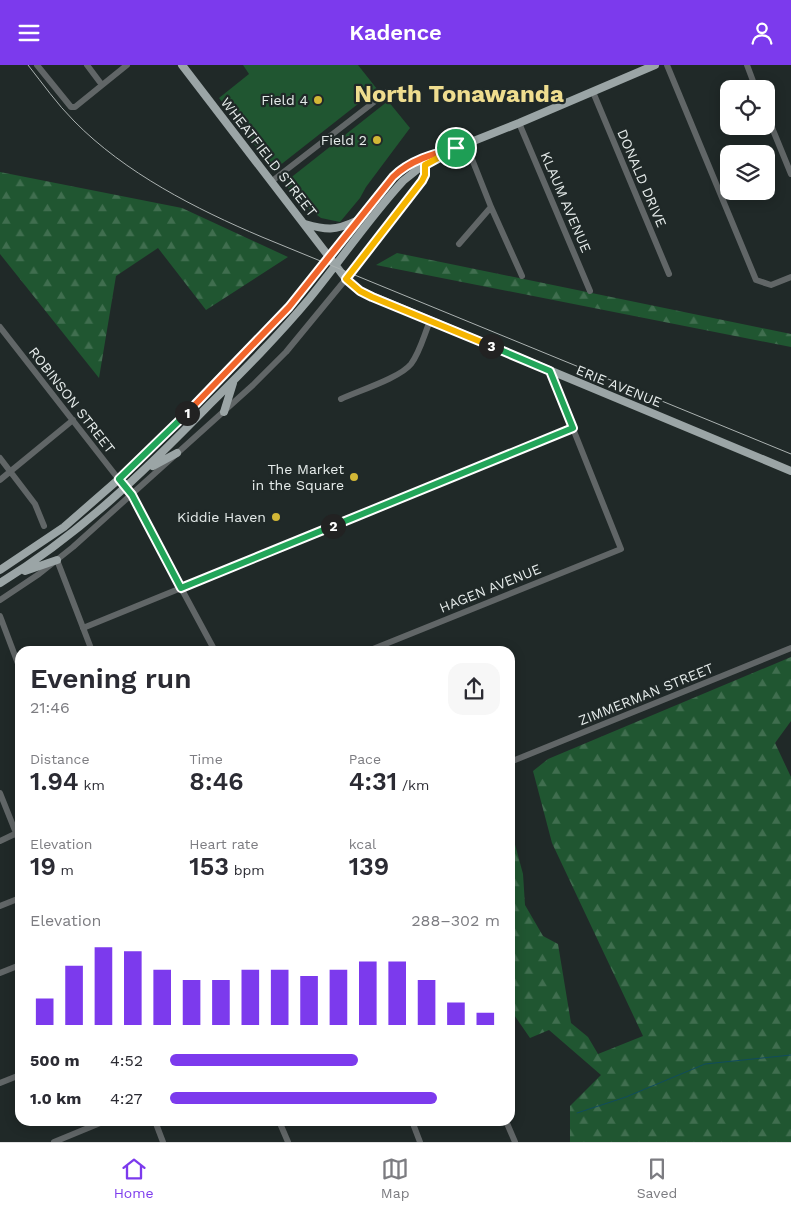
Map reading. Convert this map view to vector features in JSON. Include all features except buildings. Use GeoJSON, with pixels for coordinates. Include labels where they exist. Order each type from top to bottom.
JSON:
{"type":"FeatureCollection","features":[{"type":"Feature","properties":{"kind":"main road","name":"WHEATFIELD STREET"},"geometry":{"type":"LineString","coordinates":[[182,65],[336,265]]}},
{"type":"Feature","properties":{"kind":"main road"},"geometry":{"type":"LineString","coordinates":[[0,583],[49,551],[83,525],[141,473],[290,321],[410,174],[456,148],[655,65]]}},
{"type":"Feature","properties":{"kind":"main road"},"geometry":{"type":"LineString","coordinates":[[0,570],[64,527],[119,479],[164,436],[289,307],[387,183],[401,169],[435,153],[456,148]]}},
{"type":"Feature","properties":{"kind":"main road"},"geometry":{"type":"LineString","coordinates":[[305,223],[324,229],[333,229],[358,220]]}},
{"type":"Feature","properties":{"kind":"main road","name":"ERIE AVENUE"},"geometry":{"type":"LineString","coordinates":[[336,265],[346,279],[360,291],[791,471]]}},
{"type":"Feature","properties":{"kind":"main road"},"geometry":{"type":"LineString","coordinates":[[224,412],[234,380]]}},
{"type":"Feature","properties":{"kind":"main road"},"geometry":{"type":"LineString","coordinates":[[141,473],[177,453]]}},
{"type":"Feature","properties":{"kind":"main road"},"geometry":{"type":"LineString","coordinates":[[13,575],[57,560]]}},
{"type":"Feature","properties":{"kind":"street"},"geometry":{"type":"LineString","coordinates":[[38,65],[71,107],[75,107],[127,65]]}},
{"type":"Feature","properties":{"kind":"street"},"geometry":{"type":"LineString","coordinates":[[87,65],[102,85]]}},
{"type":"Feature","properties":{"kind":"street"},"geometry":{"type":"LineString","coordinates":[[667,65],[756,280],[771,285],[791,277]]}},
{"type":"Feature","properties":{"kind":"street"},"geometry":{"type":"LineString","coordinates":[[746,65],[752,80]]}},
{"type":"Feature","properties":{"kind":"street","name":"DONALD DRIVE"},"geometry":{"type":"LineString","coordinates":[[593,91],[669,274]]}},
{"type":"Feature","properties":{"kind":"street"},"geometry":{"type":"LineString","coordinates":[[272,181],[387,92]]}},
{"type":"Feature","properties":{"kind":"street","name":"KLAUM AVENUE"},"geometry":{"type":"LineString","coordinates":[[519,123],[590,291]]}},
{"type":"Feature","properties":{"kind":"street"},"geometry":{"type":"LineString","coordinates":[[775,135],[791,174]]}},
{"type":"Feature","properties":{"kind":"street"},"geometry":{"type":"LineString","coordinates":[[466,144],[491,207],[522,276]]}},
{"type":"Feature","properties":{"kind":"street"},"geometry":{"type":"LineString","coordinates":[[0,600],[39,575],[57,560],[132,495],[268,371],[294,343],[346,279],[422,181],[425,175],[425,165]]}},
{"type":"Feature","properties":{"kind":"street"},"geometry":{"type":"LineString","coordinates":[[460,244],[491,207]]}},
{"type":"Feature","properties":{"kind":"street"},"geometry":{"type":"LineString","coordinates":[[341,399],[407,368],[415,357],[430,321]]}},
{"type":"Feature","properties":{"kind":"street","name":"ROBINSON STREET"},"geometry":{"type":"LineString","coordinates":[[0,327],[132,495],[211,646]]}},
{"type":"Feature","properties":{"kind":"street"},"geometry":{"type":"LineString","coordinates":[[83,628],[573,428],[550,371]]}},
{"type":"Feature","properties":{"kind":"street"},"geometry":{"type":"LineString","coordinates":[[0,479],[73,421]]}},
{"type":"Feature","properties":{"kind":"street","name":"HAGEN AVENUE"},"geometry":{"type":"LineString","coordinates":[[380,646],[622,549],[573,428]]}},
{"type":"Feature","properties":{"kind":"street"},"geometry":{"type":"LineString","coordinates":[[0,458],[35,504],[44,525]]}},
{"type":"Feature","properties":{"kind":"street"},"geometry":{"type":"LineString","coordinates":[[57,560],[90,646]]}},
{"type":"Feature","properties":{"kind":"street"},"geometry":{"type":"LineString","coordinates":[[0,616],[15,656]]}},
{"type":"Feature","properties":{"kind":"street","name":"ZIMMERMAN STREET"},"geometry":{"type":"LineString","coordinates":[[515,760],[791,648]]}},
{"type":"Feature","properties":{"kind":"street"},"geometry":{"type":"LineString","coordinates":[[0,793],[15,826]]}},
{"type":"Feature","properties":{"kind":"street"},"geometry":{"type":"LineString","coordinates":[[0,841],[15,834]]}},
{"type":"Feature","properties":{"kind":"street"},"geometry":{"type":"LineString","coordinates":[[0,906],[15,900]]}},
{"type":"Feature","properties":{"kind":"street"},"geometry":{"type":"LineString","coordinates":[[0,973],[15,967]]}},
{"type":"Feature","properties":{"kind":"street"},"geometry":{"type":"LineString","coordinates":[[0,1083],[15,1077]]}},
{"type":"Feature","properties":{"kind":"street"},"geometry":{"type":"LineString","coordinates":[[54,1142],[93,1126]]}},
{"type":"Feature","properties":{"kind":"street"},"geometry":{"type":"LineString","coordinates":[[157,1126],[163,1142]]}},
{"type":"Feature","properties":{"kind":"street"},"geometry":{"type":"LineString","coordinates":[[281,1126],[288,1142]]}},
{"type":"Feature","properties":{"kind":"street"},"geometry":{"type":"LineString","coordinates":[[414,1126],[420,1142]]}},
{"type":"Feature","properties":{"kind":"street"},"geometry":{"type":"LineString","coordinates":[[508,1126],[515,1142]]}},
{"type":"Feature","properties":{"kind":"green space"},"geometry":{"type":"Polygon","coordinates":[[[243,65],[358,65],[377,89],[274,170],[219,98],[249,74],[243,65]]]}},
{"type":"Feature","properties":{"kind":"green space"},"geometry":{"type":"Polygon","coordinates":[[[388,101],[410,128],[366,187],[360,198],[340,222],[321,218],[297,200],[284,183],[388,101]]]}},
{"type":"Feature","properties":{"kind":"green space"},"geometry":{"type":"Polygon","coordinates":[[[0,172],[182,208],[288,257],[206,310],[158,248],[116,276],[99,378],[0,254],[0,172]]]}},
{"type":"Feature","properties":{"kind":"green space"},"geometry":{"type":"Polygon","coordinates":[[[397,253],[791,334],[791,347],[376,265],[397,253]]]}},
{"type":"Feature","properties":{"kind":"green space"},"geometry":{"type":"Polygon","coordinates":[[[791,657],[791,721],[775,743],[791,777],[791,1142],[570,1142],[570,1106],[601,1075],[549,1030],[530,1038],[515,1016],[515,844],[523,874],[525,905],[543,936],[558,944],[571,1023],[588,1037],[598,1054],[643,1036],[552,843],[533,771],[548,759],[791,657]]]}},
{"type":"Feature","properties":{"kind":"waterway"},"geometry":{"type":"LineString","coordinates":[[577,1113],[626,1097],[705,1064],[791,1055]]}},
{"type":"Feature","properties":{"kind":"railway"},"geometry":{"type":"LineString","coordinates":[[28,65],[62,108],[94,140],[138,173],[187,202],[262,237],[791,454]]}},
{"type":"Feature","properties":{"kind":"place","name":"Field 4"},"geometry":{"type":"Point","coordinates":[318,100]}},
{"type":"Feature","properties":{"kind":"place","name":"Field 2"},"geometry":{"type":"Point","coordinates":[377,140]}},
{"type":"Feature","properties":{"kind":"place","name":"The Market in the Square"},"geometry":{"type":"Point","coordinates":[354,477]}},
{"type":"Feature","properties":{"kind":"place","name":"Kiddie Haven"},"geometry":{"type":"Point","coordinates":[276,517]}},
{"type":"Feature","properties":{"kind":"district","name":"North Tonawanda"},"geometry":{"type":"Point","coordinates":[459,94]}},
{"type":"Feature","properties":{"kind":"route"},"geometry":{"type":"LineString","coordinates":[[456,148],[425,165],[425,175],[422,181],[346,279],[360,291],[396,308],[550,371],[573,428],[181,588],[132,495],[119,479],[270,328],[289,307],[387,183],[401,169],[435,153],[456,148]]}}]}
